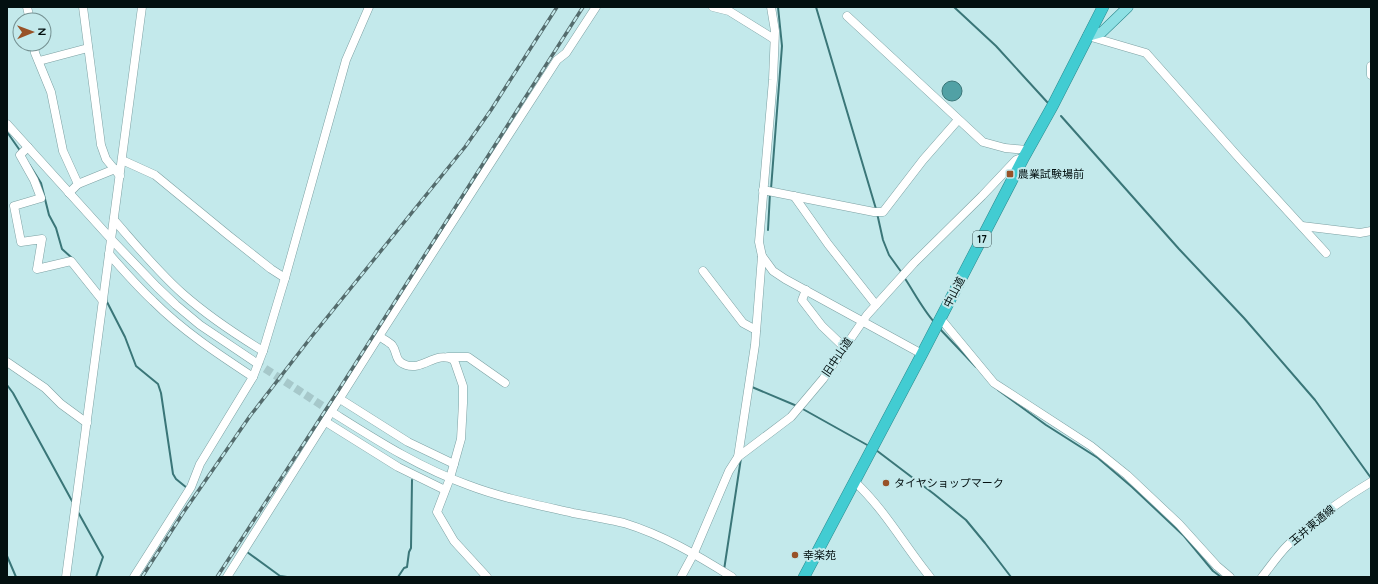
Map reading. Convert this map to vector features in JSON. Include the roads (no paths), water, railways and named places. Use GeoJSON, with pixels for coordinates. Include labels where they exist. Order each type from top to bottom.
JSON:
{"type":"FeatureCollection","features":[{"type":"Feature","properties":{"kind":"highway","name":"中山道"},"geometry":{"type":"LineString","coordinates":[[804,577],[922,354],[1025,153],[1053,105],[1103,7]]}},
{"type":"Feature","properties":{"kind":"main road"},"geometry":{"type":"LineString","coordinates":[[1088,36],[1102,32],[1128,7]]}},
{"type":"Feature","properties":{"kind":"street"},"geometry":{"type":"LineString","coordinates":[[83,7],[101,145],[106,159],[117,173]]}},
{"type":"Feature","properties":{"kind":"street"},"geometry":{"type":"LineString","coordinates":[[66,577],[114,220],[117,173],[122,160],[142,7]]}},
{"type":"Feature","properties":{"kind":"street"},"geometry":{"type":"LineString","coordinates":[[134,577],[191,487],[200,464],[253,377],[263,351],[286,278],[346,60],[369,7]]}},
{"type":"Feature","properties":{"kind":"street"},"geometry":{"type":"LineString","coordinates":[[231,575],[379,336],[557,60],[566,53],[596,7]]}},
{"type":"Feature","properties":{"kind":"street"},"geometry":{"type":"LineString","coordinates":[[713,7],[729,11],[774,39]]}},
{"type":"Feature","properties":{"kind":"street"},"geometry":{"type":"LineString","coordinates":[[738,456],[756,330],[762,256],[759,242],[766,191],[775,31],[771,7]]}},
{"type":"Feature","properties":{"kind":"street"},"geometry":{"type":"LineString","coordinates":[[846,16],[983,142],[1025,153]]}},
{"type":"Feature","properties":{"kind":"street"},"geometry":{"type":"LineString","coordinates":[[1088,36],[1146,53],[1240,159],[1326,252]]}},
{"type":"Feature","properties":{"kind":"street"},"geometry":{"type":"LineString","coordinates":[[38,61],[88,48]]}},
{"type":"Feature","properties":{"kind":"street"},"geometry":{"type":"LineString","coordinates":[[36,52],[38,61],[51,92],[62,151],[78,184]]}},
{"type":"Feature","properties":{"kind":"street"},"geometry":{"type":"LineString","coordinates":[[1371,66],[1371,75]]}},
{"type":"Feature","properties":{"kind":"street"},"geometry":{"type":"LineString","coordinates":[[766,191],[882,212],[923,160],[958,120]]}},
{"type":"Feature","properties":{"kind":"street"},"geometry":{"type":"LineString","coordinates":[[7,124],[24,151],[41,198],[14,206],[21,242],[42,239],[37,269],[71,261],[103,300]]}},
{"type":"Feature","properties":{"kind":"street"},"geometry":{"type":"LineString","coordinates":[[24,151],[69,193],[176,306],[200,325],[255,362]]}},
{"type":"Feature","properties":{"kind":"street","name":"旧中山道"},"geometry":{"type":"LineString","coordinates":[[681,577],[694,553],[729,471],[738,456],[792,417],[822,379],[862,322],[900,278],[1016,160],[1025,153]]}},
{"type":"Feature","properties":{"kind":"street"},"geometry":{"type":"LineString","coordinates":[[122,160],[155,175],[234,240],[286,278]]}},
{"type":"Feature","properties":{"kind":"street"},"geometry":{"type":"LineString","coordinates":[[69,193],[78,184],[117,173]]}},
{"type":"Feature","properties":{"kind":"street"},"geometry":{"type":"LineString","coordinates":[[794,196],[828,244],[876,306]]}},
{"type":"Feature","properties":{"kind":"street"},"geometry":{"type":"LineString","coordinates":[[114,220],[162,274],[184,294],[227,329],[263,351]]}},
{"type":"Feature","properties":{"kind":"street"},"geometry":{"type":"LineString","coordinates":[[1302,226],[1360,234],[1371,231]]}},
{"type":"Feature","properties":{"kind":"street"},"geometry":{"type":"LineString","coordinates":[[109,254],[137,286],[170,317],[197,339],[253,377]]}},
{"type":"Feature","properties":{"kind":"street"},"geometry":{"type":"LineString","coordinates":[[762,256],[773,271],[862,322],[922,354]]}},
{"type":"Feature","properties":{"kind":"street"},"geometry":{"type":"LineString","coordinates":[[703,271],[743,323],[756,330]]}},
{"type":"Feature","properties":{"kind":"street"},"geometry":{"type":"LineString","coordinates":[[806,290],[802,300],[822,326],[844,347]]}},
{"type":"Feature","properties":{"kind":"street"},"geometry":{"type":"LineString","coordinates":[[938,323],[994,383],[1091,446],[1127,475],[1179,524],[1217,566],[1230,577]]}},
{"type":"Feature","properties":{"kind":"street"},"geometry":{"type":"LineString","coordinates":[[379,336],[392,345],[398,361],[407,365],[418,366],[435,358],[468,357],[505,382]]}},
{"type":"Feature","properties":{"kind":"street"},"geometry":{"type":"LineString","coordinates":[[448,357],[454,360],[463,386],[461,439],[450,478],[437,512],[454,541],[487,577]]}},
{"type":"Feature","properties":{"kind":"street"},"geometry":{"type":"LineString","coordinates":[[7,362],[46,388],[61,404],[87,423]]}},
{"type":"Feature","properties":{"kind":"street"},"geometry":{"type":"LineString","coordinates":[[340,400],[408,442],[454,464]]}},
{"type":"Feature","properties":{"kind":"street"},"geometry":{"type":"LineString","coordinates":[[335,414],[387,447],[450,478],[491,493],[535,505],[624,523],[652,533],[694,553],[732,577]]}},
{"type":"Feature","properties":{"kind":"street"},"geometry":{"type":"LineString","coordinates":[[326,422],[398,467],[445,490]]}},
{"type":"Feature","properties":{"kind":"street"},"geometry":{"type":"LineString","coordinates":[[855,482],[880,508],[930,577]]}},
{"type":"Feature","properties":{"kind":"street","name":"玉井東通線"},"geometry":{"type":"LineString","coordinates":[[1262,577],[1286,546],[1296,537],[1329,510],[1370,482]]}},
{"type":"Feature","properties":{"kind":"water"},"geometry":{"type":"Polygon","coordinates":[[[952,81],[959,84],[962,91],[959,98],[952,101],[945,98],[942,91],[945,84],[952,81]]]}},
{"type":"Feature","properties":{"kind":"waterway"},"geometry":{"type":"LineString","coordinates":[[771,189],[782,46],[778,7]]}},
{"type":"Feature","properties":{"kind":"waterway"},"geometry":{"type":"LineString","coordinates":[[816,7],[876,209]]}},
{"type":"Feature","properties":{"kind":"waterway"},"geometry":{"type":"LineString","coordinates":[[954,7],[996,46],[1048,103]]}},
{"type":"Feature","properties":{"kind":"waterway"},"geometry":{"type":"LineString","coordinates":[[1061,116],[1179,249],[1244,318],[1315,400],[1371,478]]}},
{"type":"Feature","properties":{"kind":"waterway"},"geometry":{"type":"LineString","coordinates":[[7,132],[21,152]]}},
{"type":"Feature","properties":{"kind":"waterway"},"geometry":{"type":"LineString","coordinates":[[29,164],[41,183],[49,215],[56,228],[62,249],[72,258]]}},
{"type":"Feature","properties":{"kind":"waterway"},"geometry":{"type":"LineString","coordinates":[[768,230],[770,193]]}},
{"type":"Feature","properties":{"kind":"waterway"},"geometry":{"type":"LineString","coordinates":[[877,213],[883,240],[889,255],[902,273]]}},
{"type":"Feature","properties":{"kind":"waterway"},"geometry":{"type":"LineString","coordinates":[[904,277],[935,323]]}},
{"type":"Feature","properties":{"kind":"waterway"},"geometry":{"type":"LineString","coordinates":[[106,300],[125,337],[136,366],[158,384],[161,393],[173,474],[176,479],[187,488]]}},
{"type":"Feature","properties":{"kind":"waterway"},"geometry":{"type":"LineString","coordinates":[[939,328],[976,367]]}},
{"type":"Feature","properties":{"kind":"waterway"},"geometry":{"type":"LineString","coordinates":[[7,385],[13,393],[72,501]]}},
{"type":"Feature","properties":{"kind":"waterway"},"geometry":{"type":"LineString","coordinates":[[752,387],[797,406]]}},
{"type":"Feature","properties":{"kind":"waterway"},"geometry":{"type":"LineString","coordinates":[[998,390],[1046,425],[1098,458],[1132,487],[1184,536],[1213,571],[1221,577]]}},
{"type":"Feature","properties":{"kind":"waterway"},"geometry":{"type":"LineString","coordinates":[[801,408],[869,446]]}},
{"type":"Feature","properties":{"kind":"waterway"},"geometry":{"type":"LineString","coordinates":[[876,450],[966,520],[1011,577]]}},
{"type":"Feature","properties":{"kind":"waterway"},"geometry":{"type":"LineString","coordinates":[[724,570],[741,458]]}},
{"type":"Feature","properties":{"kind":"waterway"},"geometry":{"type":"LineString","coordinates":[[398,577],[404,568],[407,567],[411,548],[412,480]]}},
{"type":"Feature","properties":{"kind":"waterway"},"geometry":{"type":"LineString","coordinates":[[78,512],[103,557],[96,577]]}},
{"type":"Feature","properties":{"kind":"waterway"},"geometry":{"type":"LineString","coordinates":[[247,552],[280,576],[287,577]]}},
{"type":"Feature","properties":{"kind":"waterway"},"geometry":{"type":"LineString","coordinates":[[7,556],[16,577]]}},
{"type":"Feature","properties":{"kind":"tunnel"},"geometry":{"type":"LineString","coordinates":[[255,362],[335,414]]}},
{"type":"Feature","properties":{"kind":"railway"},"geometry":{"type":"LineString","coordinates":[[142,577],[183,513],[250,416],[312,336],[465,147],[491,110],[557,7]]}},
{"type":"Feature","properties":{"kind":"railway"},"geometry":{"type":"LineString","coordinates":[[217,577],[338,391],[583,7]]}},
{"type":"Feature","properties":{"kind":"place","name":"農業試験場前"},"geometry":{"type":"Point","coordinates":[1010,174]}},
{"type":"Feature","properties":{"kind":"place","name":"タイヤショップマーク"},"geometry":{"type":"Point","coordinates":[886,483]}},
{"type":"Feature","properties":{"kind":"place","name":"幸楽苑"},"geometry":{"type":"Point","coordinates":[795,555]}}]}
